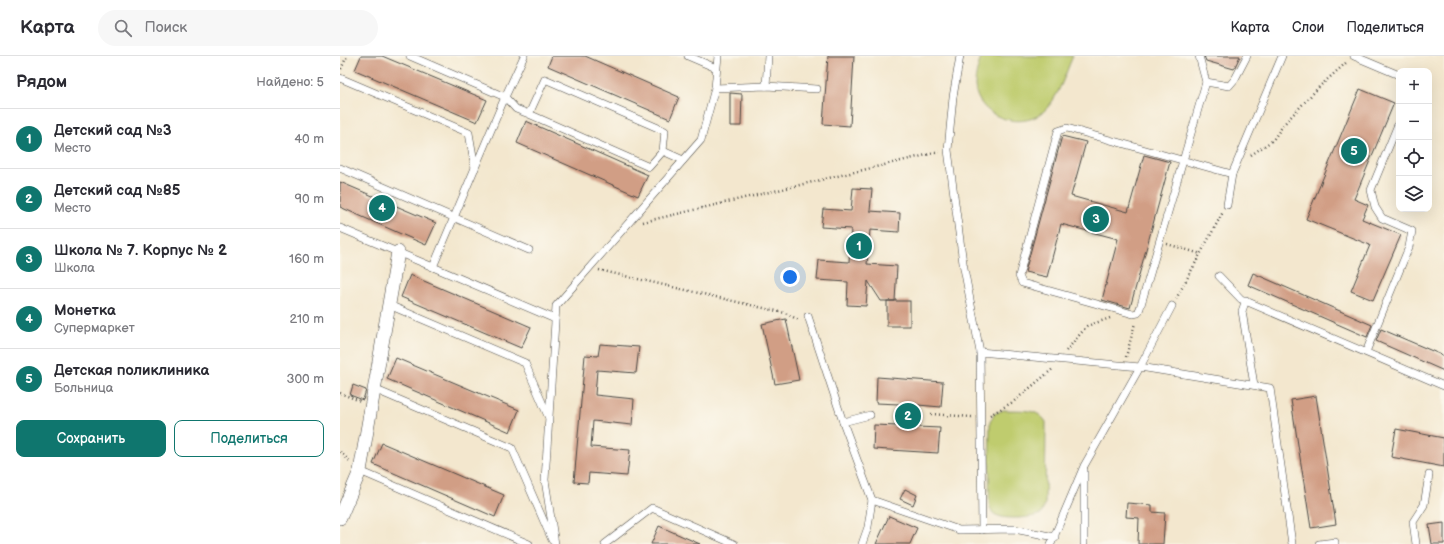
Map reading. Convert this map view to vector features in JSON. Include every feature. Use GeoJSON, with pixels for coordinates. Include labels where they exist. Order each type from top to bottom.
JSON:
{"type":"FeatureCollection","features":[{"type":"Feature","properties":{"kind":"street"},"geometry":{"type":"LineString","coordinates":[[340,518],[360,471],[398,252]]}},
{"type":"Feature","properties":{"kind":"lane"},"geometry":{"type":"LineString","coordinates":[[410,56],[505,97],[516,109],[649,167],[663,151],[665,131],[545,79],[529,114]]}},
{"type":"Feature","properties":{"kind":"lane"},"geometry":{"type":"LineString","coordinates":[[433,267],[505,97],[524,56]]}},
{"type":"Feature","properties":{"kind":"lane"},"geometry":{"type":"LineString","coordinates":[[688,56],[716,68]]}},
{"type":"Feature","properties":{"kind":"lane"},"geometry":{"type":"LineString","coordinates":[[555,544],[545,480],[556,306],[701,140],[715,88],[718,56]]}},
{"type":"Feature","properties":{"kind":"lane"},"geometry":{"type":"LineString","coordinates":[[766,86],[768,56]]}},
{"type":"Feature","properties":{"kind":"lane"},"geometry":{"type":"LineString","coordinates":[[960,56],[953,97],[948,150],[963,263],[980,352],[982,530]]}},
{"type":"Feature","properties":{"kind":"lane"},"geometry":{"type":"LineString","coordinates":[[1199,56],[1206,82],[1183,160],[1138,313],[1133,314],[1118,310],[1022,283],[1020,280],[1019,276],[1058,131],[1067,128],[1183,160],[1232,174]]}},
{"type":"Feature","properties":{"kind":"lane"},"geometry":{"type":"LineString","coordinates":[[1206,82],[1229,86],[1235,79],[1247,56]]}},
{"type":"Feature","properties":{"kind":"lane"},"geometry":{"type":"LineString","coordinates":[[1227,205],[1232,174],[1282,56]]}},
{"type":"Feature","properties":{"kind":"lane"},"geometry":{"type":"LineString","coordinates":[[1354,56],[1396,74]]}},
{"type":"Feature","properties":{"kind":"lane"},"geometry":{"type":"LineString","coordinates":[[340,78],[469,133],[475,168]]}},
{"type":"Feature","properties":{"kind":"lane"},"geometry":{"type":"LineString","coordinates":[[715,88],[766,86],[817,89]]}},
{"type":"Feature","properties":{"kind":"lane"},"geometry":{"type":"LineString","coordinates":[[1366,352],[1409,247],[1412,231],[1382,218],[1375,207],[1371,190],[1396,129]]}},
{"type":"Feature","properties":{"kind":"lane"},"geometry":{"type":"LineString","coordinates":[[663,151],[683,160]]}},
{"type":"Feature","properties":{"kind":"lane"},"geometry":{"type":"LineString","coordinates":[[340,168],[455,216],[529,250]]}},
{"type":"Feature","properties":{"kind":"lane"},"geometry":{"type":"LineString","coordinates":[[340,228],[555,319]]}},
{"type":"Feature","properties":{"kind":"lane"},"geometry":{"type":"LineString","coordinates":[[1219,276],[1242,299],[1444,386]]}},
{"type":"Feature","properties":{"kind":"lane"},"geometry":{"type":"LineString","coordinates":[[1246,300],[1242,311],[1254,385]]}},
{"type":"Feature","properties":{"kind":"lane"},"geometry":{"type":"LineString","coordinates":[[389,305],[525,363],[548,417]]}},
{"type":"Feature","properties":{"kind":"lane"},"geometry":{"type":"LineString","coordinates":[[1051,544],[1084,466],[1140,367],[1172,306]]}},
{"type":"Feature","properties":{"kind":"lane"},"geometry":{"type":"LineString","coordinates":[[808,316],[810,326],[843,422],[872,500],[868,527],[862,544]]}},
{"type":"Feature","properties":{"kind":"lane"},"geometry":{"type":"LineString","coordinates":[[980,352],[1140,367],[1270,388],[1292,544]]}},
{"type":"Feature","properties":{"kind":"lane"},"geometry":{"type":"LineString","coordinates":[[374,389],[512,448],[555,544]]}},
{"type":"Feature","properties":{"kind":"lane"},"geometry":{"type":"LineString","coordinates":[[843,422],[870,415]]}},
{"type":"Feature","properties":{"kind":"lane"},"geometry":{"type":"LineString","coordinates":[[1084,466],[1084,544]]}},
{"type":"Feature","properties":{"kind":"lane"},"geometry":{"type":"LineString","coordinates":[[360,471],[529,544]]}},
{"type":"Feature","properties":{"kind":"lane"},"geometry":{"type":"LineString","coordinates":[[1416,544],[1413,522],[1424,505],[1429,475]]}},
{"type":"Feature","properties":{"kind":"lane"},"geometry":{"type":"LineString","coordinates":[[872,500],[959,530],[1014,530],[1055,537]]}},
{"type":"Feature","properties":{"kind":"lane"},"geometry":{"type":"LineString","coordinates":[[605,544],[652,508],[734,544]]}},
{"type":"Feature","properties":{"kind":"lane"},"geometry":{"type":"LineString","coordinates":[[1320,544],[1335,542],[1335,544]]}},
{"type":"Feature","properties":{"kind":"path"},"geometry":{"type":"LineString","coordinates":[[340,72],[347,56]]}},
{"type":"Feature","properties":{"kind":"path"},"geometry":{"type":"LineString","coordinates":[[1236,165],[1273,140],[1284,124],[1320,86],[1354,56]]}},
{"type":"Feature","properties":{"kind":"path"},"geometry":{"type":"LineString","coordinates":[[625,227],[948,150]]}},
{"type":"Feature","properties":{"kind":"path"},"geometry":{"type":"LineString","coordinates":[[1172,306],[1227,205]]}},
{"type":"Feature","properties":{"kind":"path"},"geometry":{"type":"LineString","coordinates":[[1170,245],[1201,254]]}},
{"type":"Feature","properties":{"kind":"path"},"geometry":{"type":"LineString","coordinates":[[588,268],[785,313],[810,326]]}},
{"type":"Feature","properties":{"kind":"path"},"geometry":{"type":"LineString","coordinates":[[1124,366],[1138,313]]}},
{"type":"Feature","properties":{"kind":"path"},"geometry":{"type":"LineString","coordinates":[[340,393],[371,405]]}},
{"type":"Feature","properties":{"kind":"path"},"geometry":{"type":"LineString","coordinates":[[930,414],[981,418]]}},
{"type":"Feature","properties":{"kind":"green space"},"geometry":{"type":"Polygon","coordinates":[[[982,56],[1073,56],[1057,94],[1048,108],[1033,118],[1022,121],[1001,118],[983,105],[978,97],[975,86],[978,67],[982,56]]]}},
{"type":"Feature","properties":{"kind":"green space"},"geometry":{"type":"Polygon","coordinates":[[[1003,410],[1033,412],[1042,417],[1046,422],[1045,505],[1041,514],[1024,518],[997,516],[993,513],[989,504],[990,422],[994,414],[1003,410]]]}},
{"type":"Feature","properties":{"kind":"building"},"geometry":{"type":"Polygon","coordinates":[[[361,56],[382,56],[487,100],[477,122],[355,70],[361,56]]]}},
{"type":"Feature","properties":{"kind":"building"},"geometry":{"type":"Polygon","coordinates":[[[552,56],[585,56],[679,97],[670,119],[548,66],[552,56]]]}},
{"type":"Feature","properties":{"kind":"building"},"geometry":{"type":"Polygon","coordinates":[[[828,56],[854,56],[850,126],[823,124],[828,56]]]}},
{"type":"Feature","properties":{"kind":"building"},"geometry":{"type":"Polygon","coordinates":[[[1204,56],[1240,56],[1234,69],[1206,61],[1204,56]]]}},
{"type":"Feature","properties":{"kind":"building"},"geometry":{"type":"Polygon","coordinates":[[[1360,89],[1394,103],[1354,199],[1368,205],[1362,219],[1401,235],[1373,300],[1351,291],[1370,245],[1306,219],[1360,89]]]}},
{"type":"Feature","properties":{"kind":"building"},"geometry":{"type":"Polygon","coordinates":[[[730,93],[742,94],[741,126],[730,126],[730,93]]]}},
{"type":"Feature","properties":{"kind":"building"},"geometry":{"type":"Polygon","coordinates":[[[526,121],[648,175],[638,196],[517,143],[526,121]]]}},
{"type":"Feature","properties":{"kind":"building"},"geometry":{"type":"Polygon","coordinates":[[[1062,136],[1086,142],[1071,196],[1128,212],[1144,155],[1170,162],[1130,308],[1102,300],[1118,239],[1061,224],[1047,277],[1025,272],[1062,136]]]}},
{"type":"Feature","properties":{"kind":"building"},"geometry":{"type":"Polygon","coordinates":[[[340,182],[436,223],[426,245],[340,207],[340,182]]]}},
{"type":"Feature","properties":{"kind":"building"},"geometry":{"type":"Polygon","coordinates":[[[853,188],[872,189],[870,211],[900,213],[899,232],[870,230],[867,264],[897,266],[895,301],[881,301],[868,281],[866,306],[847,305],[848,282],[817,280],[819,260],[849,262],[851,229],[821,227],[823,209],[851,211],[853,188]]]}},
{"type":"Feature","properties":{"kind":"building"},"geometry":{"type":"Polygon","coordinates":[[[1253,273],[1372,325],[1367,337],[1248,285],[1253,273]]]}},
{"type":"Feature","properties":{"kind":"building"},"geometry":{"type":"Polygon","coordinates":[[[410,275],[531,327],[521,348],[401,297],[410,275]]]}},
{"type":"Feature","properties":{"kind":"building"},"geometry":{"type":"Polygon","coordinates":[[[887,301],[910,301],[910,326],[887,326],[887,301]]]}},
{"type":"Feature","properties":{"kind":"building"},"geometry":{"type":"Polygon","coordinates":[[[786,319],[799,380],[775,384],[762,324],[786,319]]]}},
{"type":"Feature","properties":{"kind":"building"},"geometry":{"type":"Polygon","coordinates":[[[1381,329],[1444,356],[1444,371],[1376,341],[1381,329]]]}},
{"type":"Feature","properties":{"kind":"building"},"geometry":{"type":"Polygon","coordinates":[[[600,344],[639,347],[636,373],[597,370],[595,395],[634,399],[632,425],[593,421],[591,447],[630,450],[627,476],[589,473],[588,483],[574,482],[585,355],[598,356],[600,344]]]}},
{"type":"Feature","properties":{"kind":"building"},"geometry":{"type":"Polygon","coordinates":[[[396,358],[519,410],[510,432],[387,379],[396,358]]]}},
{"type":"Feature","properties":{"kind":"building"},"geometry":{"type":"Polygon","coordinates":[[[877,377],[943,382],[941,407],[918,405],[917,427],[940,428],[938,453],[873,449],[874,425],[898,426],[899,404],[876,403],[877,377]]]}},
{"type":"Feature","properties":{"kind":"building"},"geometry":{"type":"Polygon","coordinates":[[[353,385],[366,390],[363,400],[350,395],[353,385]]]}},
{"type":"Feature","properties":{"kind":"building"},"geometry":{"type":"Polygon","coordinates":[[[1316,396],[1336,524],[1311,528],[1291,400],[1316,396]]]}},
{"type":"Feature","properties":{"kind":"building"},"geometry":{"type":"Polygon","coordinates":[[[1396,429],[1444,438],[1444,467],[1391,457],[1396,429]]]}},
{"type":"Feature","properties":{"kind":"building"},"geometry":{"type":"Polygon","coordinates":[[[382,443],[504,495],[495,517],[373,464],[382,443]]]}},
{"type":"Feature","properties":{"kind":"building"},"geometry":{"type":"Polygon","coordinates":[[[905,489],[917,495],[913,505],[900,499],[905,489]]]}},
{"type":"Feature","properties":{"kind":"building"},"geometry":{"type":"Polygon","coordinates":[[[1127,503],[1152,505],[1152,512],[1165,513],[1163,544],[1138,544],[1139,518],[1126,517],[1127,503]]]}},
{"type":"Feature","properties":{"kind":"building"},"geometry":{"type":"Polygon","coordinates":[[[889,516],[917,528],[910,544],[876,544],[889,516]]]}},
{"type":"Feature","properties":{"kind":"building"},"geometry":{"type":"Polygon","coordinates":[[[1444,523],[1444,544],[1432,544],[1429,525],[1444,523]]]}},
{"type":"Feature","properties":{"kind":"building"},"geometry":{"type":"Polygon","coordinates":[[[659,526],[700,544],[651,544],[659,526]]]}},
{"type":"Feature","properties":{"kind":"place","name":"Детская поликлиника"},"geometry":{"type":"Point","coordinates":[1354,151]}},
{"type":"Feature","properties":{"kind":"place","name":"Монетка"},"geometry":{"type":"Point","coordinates":[382,208]}},
{"type":"Feature","properties":{"kind":"place","name":"Школа № 7. Корпус № 2"},"geometry":{"type":"Point","coordinates":[1096,219]}},
{"type":"Feature","properties":{"kind":"place","name":"Детский сад №3"},"geometry":{"type":"Point","coordinates":[859,246]}},
{"type":"Feature","properties":{"kind":"place","name":"Детский сад №85"},"geometry":{"type":"Point","coordinates":[908,416]}}]}
